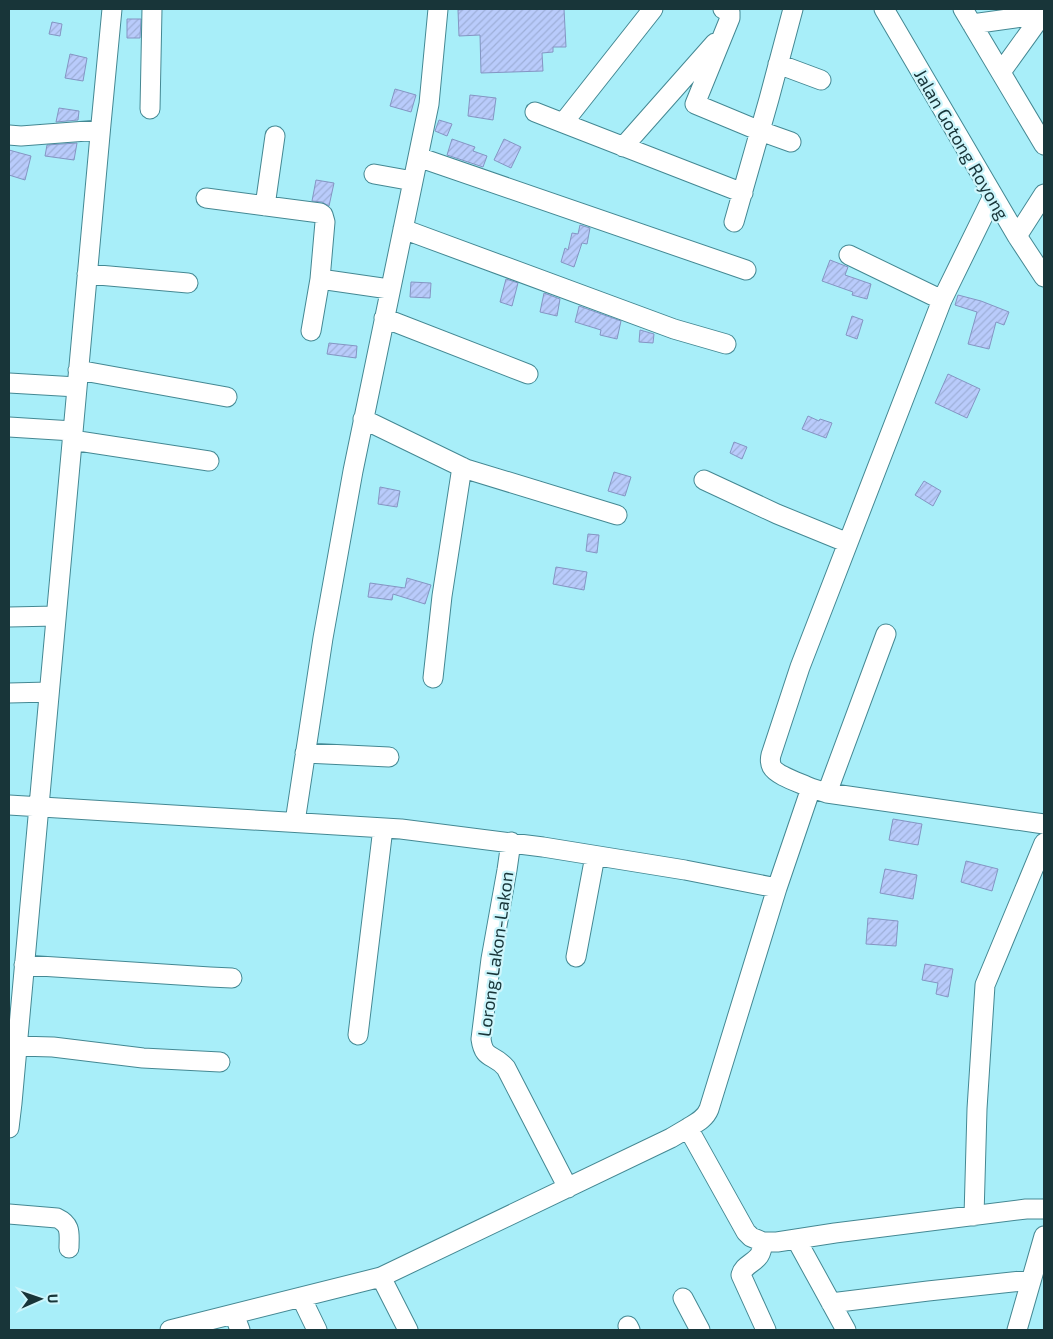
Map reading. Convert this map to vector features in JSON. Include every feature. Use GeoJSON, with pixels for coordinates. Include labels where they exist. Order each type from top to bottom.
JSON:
{"type":"FeatureCollection","features":[{"type":"Feature","properties":{"kind":"street"},"geometry":{"type":"LineString","coordinates":[[9,1128],[19,974],[39,807],[112,9]]}},
{"type":"Feature","properties":{"kind":"street"},"geometry":{"type":"LineString","coordinates":[[150,109],[152,9]]}},
{"type":"Feature","properties":{"kind":"street"},"geometry":{"type":"LineString","coordinates":[[295,822],[323,638],[353,471],[429,104],[438,9]]}},
{"type":"Feature","properties":{"kind":"street"},"geometry":{"type":"LineString","coordinates":[[563,123],[653,9]]}},
{"type":"Feature","properties":{"kind":"street"},"geometry":{"type":"LineString","coordinates":[[695,104],[731,15],[730,12],[723,9]]}},
{"type":"Feature","properties":{"kind":"street"},"geometry":{"type":"LineString","coordinates":[[734,222],[793,9]]}},
{"type":"Feature","properties":{"kind":"street","name":"Jalan Gotong Royong"},"geometry":{"type":"LineString","coordinates":[[884,9],[1016,236],[1044,277]]}},
{"type":"Feature","properties":{"kind":"street"},"geometry":{"type":"LineString","coordinates":[[1043,15],[968,17],[1001,72],[1039,121],[1044,145]]}},
{"type":"Feature","properties":{"kind":"street"},"geometry":{"type":"LineString","coordinates":[[1001,72],[1043,15]]}},
{"type":"Feature","properties":{"kind":"street"},"geometry":{"type":"LineString","coordinates":[[623,147],[725,32]]}},
{"type":"Feature","properties":{"kind":"street"},"geometry":{"type":"LineString","coordinates":[[778,64],[821,80]]}},
{"type":"Feature","properties":{"kind":"street"},"geometry":{"type":"LineString","coordinates":[[670,93],[791,142]]}},
{"type":"Feature","properties":{"kind":"street"},"geometry":{"type":"LineString","coordinates":[[534,112],[743,193]]}},
{"type":"Feature","properties":{"kind":"street"},"geometry":{"type":"LineString","coordinates":[[9,136],[100,130]]}},
{"type":"Feature","properties":{"kind":"street"},"geometry":{"type":"LineString","coordinates":[[265,206],[275,136]]}},
{"type":"Feature","properties":{"kind":"street"},"geometry":{"type":"LineString","coordinates":[[418,157],[746,270]]}},
{"type":"Feature","properties":{"kind":"street"},"geometry":{"type":"LineString","coordinates":[[374,174],[413,181]]}},
{"type":"Feature","properties":{"kind":"street"},"geometry":{"type":"LineString","coordinates":[[1016,236],[1044,194]]}},
{"type":"Feature","properties":{"kind":"street"},"geometry":{"type":"LineString","coordinates":[[993,196],[942,300],[800,667],[770,762],[772,768],[779,774],[819,790],[1044,824]]}},
{"type":"Feature","properties":{"kind":"street"},"geometry":{"type":"LineString","coordinates":[[206,198],[323,215],[326,222],[312,331]]}},
{"type":"Feature","properties":{"kind":"street"},"geometry":{"type":"LineString","coordinates":[[403,229],[674,329],[726,344]]}},
{"type":"Feature","properties":{"kind":"street"},"geometry":{"type":"LineString","coordinates":[[849,255],[942,300]]}},
{"type":"Feature","properties":{"kind":"street"},"geometry":{"type":"LineString","coordinates":[[87,274],[188,283]]}},
{"type":"Feature","properties":{"kind":"street"},"geometry":{"type":"LineString","coordinates":[[320,279],[390,289]]}},
{"type":"Feature","properties":{"kind":"street"},"geometry":{"type":"LineString","coordinates":[[384,318],[528,374]]}},
{"type":"Feature","properties":{"kind":"street"},"geometry":{"type":"LineString","coordinates":[[9,383],[78,378],[227,397]]}},
{"type":"Feature","properties":{"kind":"street"},"geometry":{"type":"LineString","coordinates":[[363,419],[462,468],[617,515]]}},
{"type":"Feature","properties":{"kind":"street"},"geometry":{"type":"LineString","coordinates":[[9,427],[72,436],[209,461]]}},
{"type":"Feature","properties":{"kind":"street"},"geometry":{"type":"LineString","coordinates":[[433,678],[442,596],[462,468]]}},
{"type":"Feature","properties":{"kind":"street"},"geometry":{"type":"LineString","coordinates":[[704,480],[777,514],[848,543]]}},
{"type":"Feature","properties":{"kind":"street"},"geometry":{"type":"LineString","coordinates":[[9,617],[56,616]]}},
{"type":"Feature","properties":{"kind":"street"},"geometry":{"type":"LineString","coordinates":[[170,1330],[237,1322],[301,1297],[380,1277],[670,1138],[707,1115],[777,888],[886,634]]}},
{"type":"Feature","properties":{"kind":"street"},"geometry":{"type":"LineString","coordinates":[[9,693],[49,692]]}},
{"type":"Feature","properties":{"kind":"street"},"geometry":{"type":"LineString","coordinates":[[305,753],[389,757]]}},
{"type":"Feature","properties":{"kind":"street"},"geometry":{"type":"LineString","coordinates":[[9,805],[383,828],[510,842],[685,870],[777,888]]}},
{"type":"Feature","properties":{"kind":"street"},"geometry":{"type":"LineString","coordinates":[[358,1035],[383,828]]}},
{"type":"Feature","properties":{"kind":"street","name":"Lorong Lakon-Lakon"},"geometry":{"type":"LineString","coordinates":[[510,842],[508,870],[490,968],[481,1039],[482,1046],[486,1054],[498,1059],[506,1068],[568,1188]]}},
{"type":"Feature","properties":{"kind":"street"},"geometry":{"type":"LineString","coordinates":[[974,1216],[977,1109],[985,985],[1044,843]]}},
{"type":"Feature","properties":{"kind":"street"},"geometry":{"type":"LineString","coordinates":[[576,957],[595,856]]}},
{"type":"Feature","properties":{"kind":"street"},"geometry":{"type":"LineString","coordinates":[[19,974],[232,978]]}},
{"type":"Feature","properties":{"kind":"street"},"geometry":{"type":"LineString","coordinates":[[14,1054],[53,1047],[143,1058],[220,1062]]}},
{"type":"Feature","properties":{"kind":"street"},"geometry":{"type":"LineString","coordinates":[[688,1128],[746,1232],[751,1237],[763,1242],[777,1242],[1026,1209],[1044,1210]]}},
{"type":"Feature","properties":{"kind":"street"},"geometry":{"type":"LineString","coordinates":[[9,1214],[57,1218],[63,1221],[69,1230],[69,1248]]}},
{"type":"Feature","properties":{"kind":"street"},"geometry":{"type":"LineString","coordinates":[[1017,1330],[1044,1236]]}},
{"type":"Feature","properties":{"kind":"street"},"geometry":{"type":"LineString","coordinates":[[796,1239],[846,1330]]}},
{"type":"Feature","properties":{"kind":"street"},"geometry":{"type":"LineString","coordinates":[[763,1242],[760,1254],[744,1268],[741,1275],[766,1330]]}},
{"type":"Feature","properties":{"kind":"street"},"geometry":{"type":"LineString","coordinates":[[380,1277],[408,1330]]}},
{"type":"Feature","properties":{"kind":"street"},"geometry":{"type":"LineString","coordinates":[[831,1303],[1031,1280]]}},
{"type":"Feature","properties":{"kind":"street"},"geometry":{"type":"LineString","coordinates":[[301,1297],[317,1330]]}},
{"type":"Feature","properties":{"kind":"street"},"geometry":{"type":"LineString","coordinates":[[683,1298],[700,1330]]}},
{"type":"Feature","properties":{"kind":"building"},"geometry":{"type":"Polygon","coordinates":[[[564,9],[566,47],[553,47],[553,52],[542,53],[543,71],[481,73],[480,35],[459,36],[458,10],[564,9]]]}},
{"type":"Feature","properties":{"kind":"building"},"geometry":{"type":"Polygon","coordinates":[[[127,19],[141,19],[140,38],[127,38],[127,19]]]}},
{"type":"Feature","properties":{"kind":"building"},"geometry":{"type":"Polygon","coordinates":[[[52,22],[62,24],[60,36],[49,34],[52,22]]]}},
{"type":"Feature","properties":{"kind":"building"},"geometry":{"type":"Polygon","coordinates":[[[70,54],[87,58],[83,81],[65,78],[70,54]]]}},
{"type":"Feature","properties":{"kind":"building"},"geometry":{"type":"Polygon","coordinates":[[[395,89],[416,95],[411,112],[390,106],[395,89]]]}},
{"type":"Feature","properties":{"kind":"building"},"geometry":{"type":"Polygon","coordinates":[[[470,95],[496,98],[493,120],[468,116],[470,95]]]}},
{"type":"Feature","properties":{"kind":"building"},"geometry":{"type":"Polygon","coordinates":[[[59,108],[79,111],[78,120],[56,122],[59,108]]]}},
{"type":"Feature","properties":{"kind":"building"},"geometry":{"type":"Polygon","coordinates":[[[439,120],[452,124],[447,136],[435,131],[439,120]]]}},
{"type":"Feature","properties":{"kind":"building"},"geometry":{"type":"Polygon","coordinates":[[[452,139],[475,147],[473,151],[487,156],[483,167],[447,155],[452,139]]]}},
{"type":"Feature","properties":{"kind":"building"},"geometry":{"type":"Polygon","coordinates":[[[504,139],[521,147],[511,168],[494,160],[504,139]]]}},
{"type":"Feature","properties":{"kind":"building"},"geometry":{"type":"Polygon","coordinates":[[[77,143],[74,160],[45,156],[47,145],[77,143]]]}},
{"type":"Feature","properties":{"kind":"building"},"geometry":{"type":"Polygon","coordinates":[[[9,150],[31,156],[25,180],[9,175],[9,150]]]}},
{"type":"Feature","properties":{"kind":"building"},"geometry":{"type":"Polygon","coordinates":[[[316,180],[334,183],[329,206],[322,202],[312,201],[316,180]]]}},
{"type":"Feature","properties":{"kind":"building"},"geometry":{"type":"Polygon","coordinates":[[[580,225],[590,228],[587,244],[582,243],[574,267],[561,262],[565,248],[568,250],[572,233],[578,234],[580,225]]]}},
{"type":"Feature","properties":{"kind":"building"},"geometry":{"type":"Polygon","coordinates":[[[830,260],[848,267],[845,275],[871,284],[867,299],[852,295],[853,292],[822,281],[830,260]]]}},
{"type":"Feature","properties":{"kind":"building"},"geometry":{"type":"Polygon","coordinates":[[[506,279],[518,283],[512,306],[500,302],[506,279]]]}},
{"type":"Feature","properties":{"kind":"building"},"geometry":{"type":"Polygon","coordinates":[[[411,282],[431,283],[430,298],[410,297],[411,282]]]}},
{"type":"Feature","properties":{"kind":"building"},"geometry":{"type":"Polygon","coordinates":[[[544,293],[560,299],[557,316],[540,312],[544,293]]]}},
{"type":"Feature","properties":{"kind":"building"},"geometry":{"type":"Polygon","coordinates":[[[958,295],[981,301],[1009,312],[1004,325],[996,322],[989,349],[968,344],[977,312],[955,305],[958,295]]]}},
{"type":"Feature","properties":{"kind":"building"},"geometry":{"type":"Polygon","coordinates":[[[579,306],[621,321],[617,339],[600,335],[601,330],[575,322],[579,306]]]}},
{"type":"Feature","properties":{"kind":"building"},"geometry":{"type":"Polygon","coordinates":[[[852,316],[863,320],[857,339],[846,335],[852,316]]]}},
{"type":"Feature","properties":{"kind":"building"},"geometry":{"type":"Polygon","coordinates":[[[640,330],[654,334],[653,343],[639,342],[640,330]]]}},
{"type":"Feature","properties":{"kind":"building"},"geometry":{"type":"Polygon","coordinates":[[[329,343],[357,346],[356,358],[327,354],[329,343]]]}},
{"type":"Feature","properties":{"kind":"building"},"geometry":{"type":"Polygon","coordinates":[[[948,374],[980,389],[967,418],[935,403],[948,374]]]}},
{"type":"Feature","properties":{"kind":"building"},"geometry":{"type":"Polygon","coordinates":[[[808,416],[819,421],[820,419],[832,423],[826,438],[802,429],[808,416]]]}},
{"type":"Feature","properties":{"kind":"building"},"geometry":{"type":"Polygon","coordinates":[[[734,442],[747,447],[742,459],[730,453],[734,442]]]}},
{"type":"Feature","properties":{"kind":"building"},"geometry":{"type":"Polygon","coordinates":[[[614,472],[631,477],[625,496],[608,491],[614,472]]]}},
{"type":"Feature","properties":{"kind":"building"},"geometry":{"type":"Polygon","coordinates":[[[924,481],[941,491],[933,506],[915,495],[924,481]]]}},
{"type":"Feature","properties":{"kind":"building"},"geometry":{"type":"Polygon","coordinates":[[[380,487],[400,491],[397,507],[378,504],[380,487]]]}},
{"type":"Feature","properties":{"kind":"building"},"geometry":{"type":"Polygon","coordinates":[[[588,534],[599,535],[597,553],[586,551],[588,534]]]}},
{"type":"Feature","properties":{"kind":"building"},"geometry":{"type":"Polygon","coordinates":[[[556,567],[587,572],[584,590],[553,584],[556,567]]]}},
{"type":"Feature","properties":{"kind":"building"},"geometry":{"type":"Polygon","coordinates":[[[407,578],[431,585],[425,604],[393,594],[392,600],[368,597],[370,583],[405,588],[407,578]]]}},
{"type":"Feature","properties":{"kind":"building"},"geometry":{"type":"Polygon","coordinates":[[[893,819],[922,824],[918,845],[889,840],[893,819]]]}},
{"type":"Feature","properties":{"kind":"building"},"geometry":{"type":"Polygon","coordinates":[[[966,861],[998,869],[992,891],[961,882],[966,861]]]}},
{"type":"Feature","properties":{"kind":"building"},"geometry":{"type":"Polygon","coordinates":[[[885,869],[917,875],[913,899],[880,893],[885,869]]]}},
{"type":"Feature","properties":{"kind":"building"},"geometry":{"type":"Polygon","coordinates":[[[868,918],[898,921],[896,946],[866,944],[868,918]]]}},
{"type":"Feature","properties":{"kind":"building"},"geometry":{"type":"Polygon","coordinates":[[[925,964],[953,969],[948,997],[936,994],[938,983],[922,980],[925,964]]]}}]}
